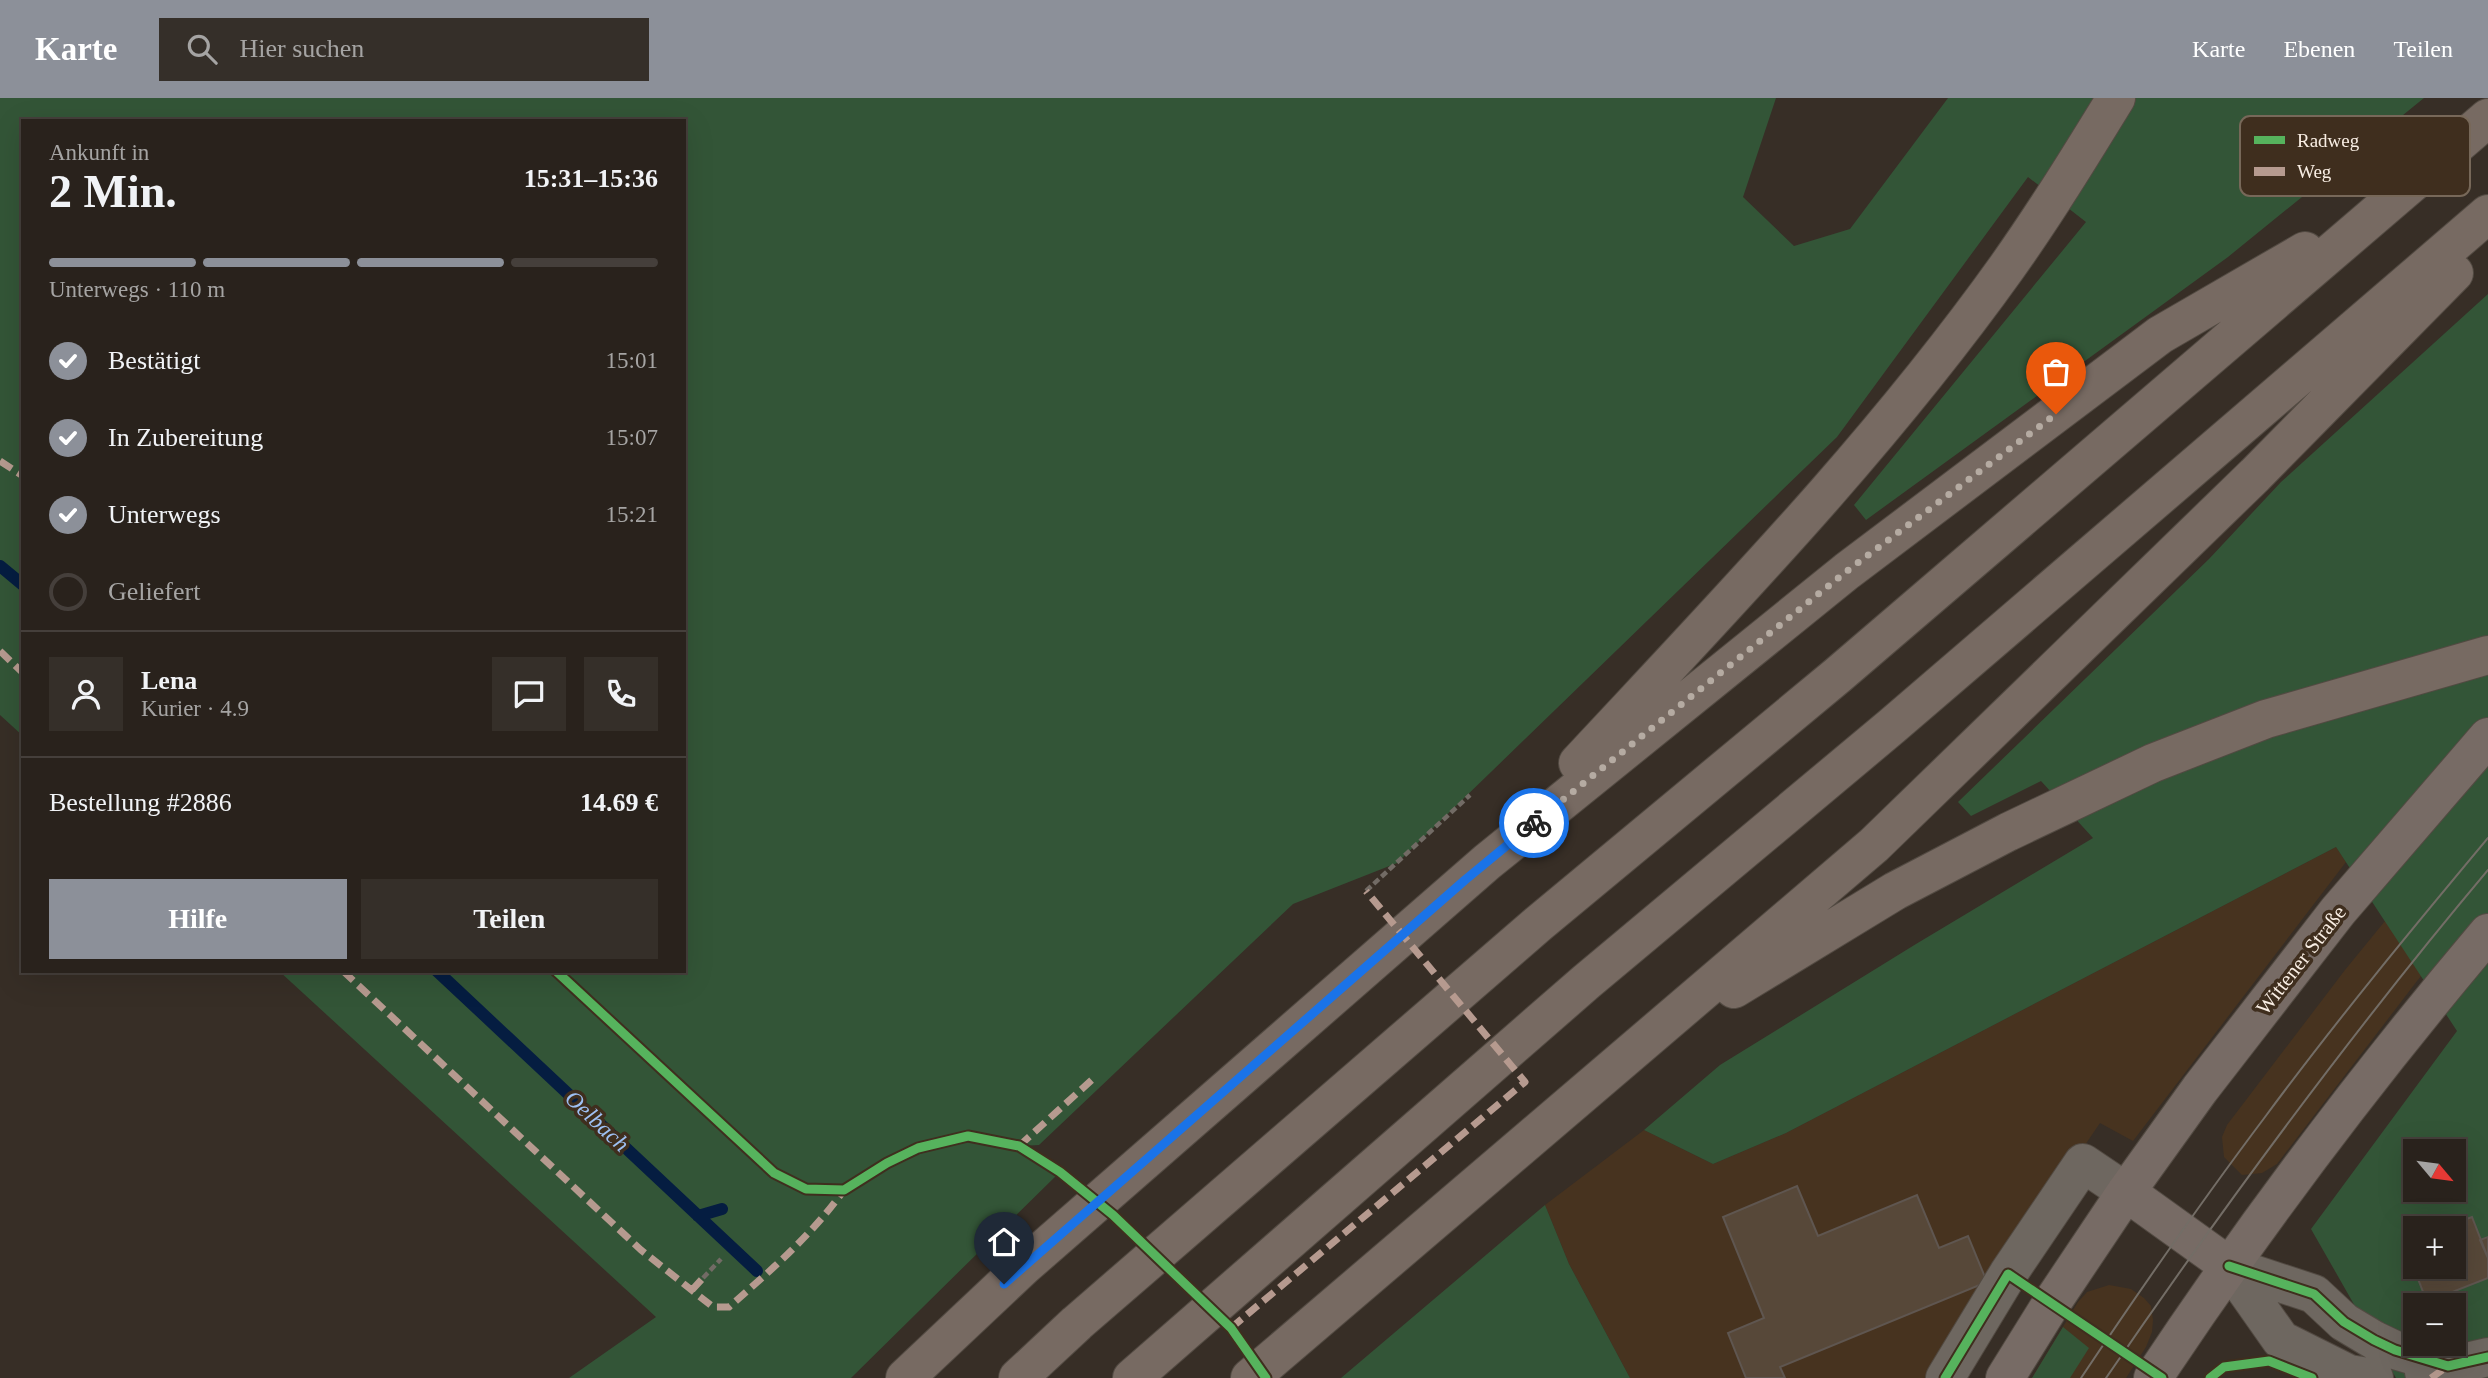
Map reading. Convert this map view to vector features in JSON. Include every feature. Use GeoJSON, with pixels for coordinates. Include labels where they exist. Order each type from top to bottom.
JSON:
{"type":"FeatureCollection","features":[{"type":"Feature","properties":{"kind":"highway"},"geometry":{"type":"LineString","coordinates":[[1487,862],[1820,500],[1948,345],[2008,266],[2116,98]]}},
{"type":"Feature","properties":{"kind":"highway"},"geometry":{"type":"LineString","coordinates":[[2470,133],[2488,118]]}},
{"type":"Feature","properties":{"kind":"highway"},"geometry":{"type":"LineString","coordinates":[[1018,1378],[1077,1323],[1538,924],[1838,676],[2396,196]]}},
{"type":"Feature","properties":{"kind":"highway"},"geometry":{"type":"LineString","coordinates":[[905,1378],[1024,1266],[1487,862],[1847,571],[2160,335],[2387,204]]}},
{"type":"Feature","properties":{"kind":"highway"},"geometry":{"type":"LineString","coordinates":[[1132,1378],[1586,982],[1902,717],[2488,214]]}},
{"type":"Feature","properties":{"kind":"highway"},"geometry":{"type":"LineString","coordinates":[[1250,1378],[1874,845],[2255,475],[2488,238]]}},
{"type":"Feature","properties":{"kind":"highway"},"geometry":{"type":"LineString","coordinates":[[1639,1046],[1895,891],[2008,832],[2152,763],[2266,719],[2488,655]]}},
{"type":"Feature","properties":{"kind":"main road","name":"Wittener Straße"},"geometry":{"type":"LineString","coordinates":[[2006,1378],[2126,1192],[2200,1089],[2338,911],[2488,737]]}},
{"type":"Feature","properties":{"kind":"main road"},"geometry":{"type":"LineString","coordinates":[[2153,1378],[2229,1266],[2315,1149],[2488,933]]}},
{"type":"Feature","properties":{"kind":"main road"},"geometry":{"type":"LineString","coordinates":[[2126,1192],[2229,1266]]}},
{"type":"Feature","properties":{"kind":"street"},"geometry":{"type":"LineString","coordinates":[[1945,1378],[2008,1274],[2083,1163],[2126,1192]]}},
{"type":"Feature","properties":{"kind":"street"},"geometry":{"type":"LineString","coordinates":[[2229,1266],[2314,1294],[2344,1322],[2374,1340],[2395,1350],[2448,1366]]}},
{"type":"Feature","properties":{"kind":"street"},"geometry":{"type":"LineString","coordinates":[[2229,1266],[2281,1340],[2348,1374],[2374,1378]]}},
{"type":"Feature","properties":{"kind":"street"},"geometry":{"type":"LineString","coordinates":[[2395,1378],[2488,1357]]}},
{"type":"Feature","properties":{"kind":"path"},"geometry":{"type":"LineString","coordinates":[[1366,891],[1470,795]]}},
{"type":"Feature","properties":{"kind":"path"},"geometry":{"type":"LineString","coordinates":[[703,1278],[720,1259]]}},
{"type":"Feature","properties":{"kind":"shaded area"},"geometry":{"type":"Polygon","coordinates":[[[2336,847],[2346,862],[2133,1141],[2100,1123],[1926,1378],[1630,1378],[1569,1264],[1545,1205],[1644,1130],[1713,1164],[1786,1133],[2336,847]]]}},
{"type":"Feature","properties":{"kind":"shaded area"},"geometry":{"type":"Polygon","coordinates":[[[2416,883],[2488,896],[2417,981],[2277,1164],[2262,1173],[2242,1175],[2224,1157],[2222,1137],[2227,1125],[2345,970],[2416,883]]]}},
{"type":"Feature","properties":{"kind":"shaded area"},"geometry":{"type":"Polygon","coordinates":[[[2109,1285],[2131,1289],[2151,1306],[2152,1332],[2146,1347],[2126,1378],[2032,1378],[2078,1302],[2087,1292],[2109,1285]]]}},
{"type":"Feature","properties":{"kind":"green space"},"geometry":{"type":"Polygon","coordinates":[[[0,98],[1776,98],[1743,197],[1794,246],[1850,229],[1948,98],[2424,98],[2402,116],[2240,116],[2240,196],[2303,196],[2228,257],[1866,520],[1854,505],[2086,222],[2028,177],[1837,437],[1397,863],[1293,904],[1039,1145],[1020,1146],[1060,1172],[851,1378],[569,1378],[656,1317],[281,973],[686,973],[686,119],[21,119],[21,734],[0,715],[0,98]]]}},
{"type":"Feature","properties":{"kind":"green space"},"geometry":{"type":"Polygon","coordinates":[[[2488,294],[2488,1378],[2396,1378],[2311,1229],[2457,1031],[2336,847],[1786,1133],[1713,1164],[1644,1130],[1720,1065],[2093,838],[2041,781],[1971,816],[1958,802],[2209,559],[2281,482],[2488,294]]]}},
{"type":"Feature","properties":{"kind":"green space"},"geometry":{"type":"Polygon","coordinates":[[[1545,1205],[1569,1264],[1630,1378],[1341,1378],[1545,1205]]]}},
{"type":"Feature","properties":{"kind":"green space"},"geometry":{"type":"Polygon","coordinates":[[[2063,1327],[2089,1348],[2070,1378],[2032,1378],[2063,1327]]]}},
{"type":"Feature","properties":{"kind":"building"},"geometry":{"type":"Polygon","coordinates":[[[1797,1186],[1818,1236],[1917,1195],[1939,1248],[1968,1236],[1987,1282],[1780,1367],[1785,1378],[1746,1378],[1728,1333],[1764,1318],[1723,1217],[1797,1186]]]}},
{"type":"Feature","properties":{"kind":"building"},"geometry":{"type":"Polygon","coordinates":[[[2472,1217],[2488,1258],[2488,1278],[2450,1293],[2423,1293],[2418,1279],[2466,1279],[2466,1219],[2472,1217]]]}},
{"type":"Feature","properties":{"kind":"building"},"geometry":{"type":"Polygon","coordinates":[[[2488,1237],[2488,1258],[2480,1240],[2488,1237]]]}},
{"type":"Feature","properties":{"kind":"waterway","name":"Oelbach"},"geometry":{"type":"LineString","coordinates":[[0,566],[21,583]]}},
{"type":"Feature","properties":{"kind":"waterway","name":"Oelbach"},"geometry":{"type":"LineString","coordinates":[[439,973],[757,1271]]}},
{"type":"Feature","properties":{"kind":"waterway"},"geometry":{"type":"LineString","coordinates":[[698,1216],[722,1209]]}},
{"type":"Feature","properties":{"kind":"tram line"},"geometry":{"type":"LineString","coordinates":[[2081,1378],[2194,1214],[2292,1081],[2488,838]]}},
{"type":"Feature","properties":{"kind":"tram line"},"geometry":{"type":"LineString","coordinates":[[2106,1378],[2197,1248],[2339,1056],[2488,870]]}},
{"type":"Feature","properties":{"kind":"marked path"},"geometry":{"type":"LineString","coordinates":[[0,461],[21,475]]}},
{"type":"Feature","properties":{"kind":"marked path"},"geometry":{"type":"LineString","coordinates":[[0,651],[21,671]]}},
{"type":"Feature","properties":{"kind":"marked path"},"geometry":{"type":"LineString","coordinates":[[1231,1328],[1525,1082],[1366,891]]}},
{"type":"Feature","properties":{"kind":"marked path"},"geometry":{"type":"LineString","coordinates":[[345,973],[641,1250],[713,1307],[729,1307],[760,1280],[790,1252],[844,1190]]}},
{"type":"Feature","properties":{"kind":"marked path"},"geometry":{"type":"LineString","coordinates":[[1019,1146],[1095,1077]]}},
{"type":"Feature","properties":{"kind":"marked path"},"geometry":{"type":"LineString","coordinates":[[692,1290],[703,1278]]}},
{"type":"Feature","properties":{"kind":"marked path"},"geometry":{"type":"LineString","coordinates":[[2431,1378],[2448,1366]]}},
{"type":"Feature","properties":{"kind":"cycle path"},"geometry":{"type":"LineString","coordinates":[[558,973],[774,1173],[806,1189],[844,1190],[887,1163],[918,1148],[968,1136],[1019,1146],[1060,1172],[1113,1215],[1231,1328],[1266,1378]]}},
{"type":"Feature","properties":{"kind":"cycle path"},"geometry":{"type":"LineString","coordinates":[[2229,1266],[2314,1294],[2344,1322],[2395,1350],[2448,1366],[2488,1357]]}},
{"type":"Feature","properties":{"kind":"cycle path"},"geometry":{"type":"LineString","coordinates":[[1945,1378],[2008,1274],[2162,1378]]}},
{"type":"Feature","properties":{"kind":"cycle path"},"geometry":{"type":"LineString","coordinates":[[2210,1378],[2224,1367],[2269,1361],[2312,1378]]}},
{"type":"Feature","properties":{"kind":"way so far"},"geometry":{"type":"LineString","coordinates":[[1534,823],[1847,571],[2056,414]]}},
{"type":"Feature","properties":{"kind":"route"},"geometry":{"type":"LineString","coordinates":[[1004,1284],[1465,880],[1534,823]]}}]}
